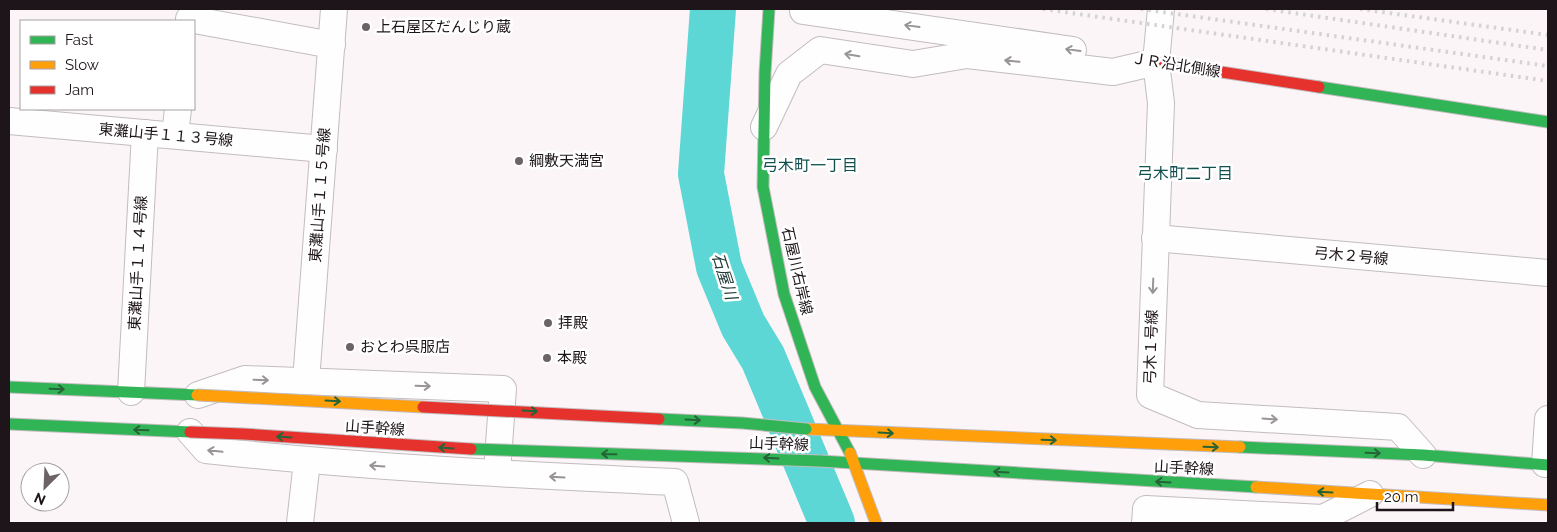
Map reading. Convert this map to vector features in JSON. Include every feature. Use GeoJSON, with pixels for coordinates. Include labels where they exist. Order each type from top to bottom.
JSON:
{"type":"FeatureCollection","features":[{"type":"Feature","properties":{"kind":"street","name":"東灘山手１１５号線"},"geometry":{"type":"LineString","coordinates":[[306,381],[334,9]]}},
{"type":"Feature","properties":{"kind":"street","name":"石屋川右岸線"},"geometry":{"type":"LineString","coordinates":[[769,9],[765,73],[763,187],[784,294],[815,387],[854,462],[876,523]]}},
{"type":"Feature","properties":{"kind":"street","name":"弓木１号線"},"geometry":{"type":"LineString","coordinates":[[1161,9],[1156,62],[1161,104],[1150,395],[1198,415],[1398,427],[1423,456]]}},
{"type":"Feature","properties":{"kind":"street","name":"ＪＲ沿北側線"},"geometry":{"type":"LineString","coordinates":[[804,11],[1548,122]]}},
{"type":"Feature","properties":{"kind":"street"},"geometry":{"type":"LineString","coordinates":[[190,16],[332,45]]}},
{"type":"Feature","properties":{"kind":"street"},"geometry":{"type":"LineString","coordinates":[[764,127],[789,74],[820,50],[913,64],[967,56],[1113,72],[1156,62]]}},
{"type":"Feature","properties":{"kind":"street"},"geometry":{"type":"LineString","coordinates":[[175,135],[178,110]]}},
{"type":"Feature","properties":{"kind":"street","name":"東灘山手１１３号線"},"geometry":{"type":"LineString","coordinates":[[9,121],[324,149]]}},
{"type":"Feature","properties":{"kind":"street","name":"東灘山手１１４号線"},"geometry":{"type":"LineString","coordinates":[[131,392],[145,133]]}},
{"type":"Feature","properties":{"kind":"street","name":"弓木２号線"},"geometry":{"type":"LineString","coordinates":[[1155,238],[1548,273]]}},
{"type":"Feature","properties":{"kind":"street"},"geometry":{"type":"LineString","coordinates":[[197,395],[245,379],[503,389],[497,474]]}},
{"type":"Feature","properties":{"kind":"street","name":"山手幹線"},"geometry":{"type":"LineString","coordinates":[[9,387],[722,422],[806,429],[1423,456],[1547,465]]}},
{"type":"Feature","properties":{"kind":"street"},"geometry":{"type":"LineString","coordinates":[[1547,465],[1548,419]]}},
{"type":"Feature","properties":{"kind":"street","name":"山手幹線"},"geometry":{"type":"LineString","coordinates":[[9,424],[243,434],[496,451],[820,460],[1370,494],[1546,511]]}},
{"type":"Feature","properties":{"kind":"street"},"geometry":{"type":"LineString","coordinates":[[190,432],[206,450],[307,461],[497,474],[676,482],[686,523]]}},
{"type":"Feature","properties":{"kind":"street"},"geometry":{"type":"LineString","coordinates":[[300,523],[307,461]]}},
{"type":"Feature","properties":{"kind":"street"},"geometry":{"type":"LineString","coordinates":[[1146,516],[1323,518],[1370,494]]}},
{"type":"Feature","properties":{"kind":"waterway","name":"石屋川"},"geometry":{"type":"LineString","coordinates":[[713,9],[701,174],[719,267],[743,325],[763,358],[832,523]]}},
{"type":"Feature","properties":{"kind":"railway"},"geometry":{"type":"LineString","coordinates":[[1043,9],[1548,81]]}},
{"type":"Feature","properties":{"kind":"railway"},"geometry":{"type":"LineString","coordinates":[[1141,9],[1548,66]]}},
{"type":"Feature","properties":{"kind":"railway"},"geometry":{"type":"LineString","coordinates":[[1266,9],[1548,50]]}},
{"type":"Feature","properties":{"kind":"railway"},"geometry":{"type":"LineString","coordinates":[[1360,9],[1548,35]]}},
{"type":"Feature","properties":{"kind":"traffic: fast"},"geometry":{"type":"LineString","coordinates":[[769,9],[765,73],[763,187],[784,294],[815,387],[850,453]]}},
{"type":"Feature","properties":{"kind":"traffic: fast"},"geometry":{"type":"LineString","coordinates":[[1319,87],[1548,122]]}},
{"type":"Feature","properties":{"kind":"traffic: fast"},"geometry":{"type":"LineString","coordinates":[[9,387],[197,395]]}},
{"type":"Feature","properties":{"kind":"traffic: fast"},"geometry":{"type":"LineString","coordinates":[[659,419],[742,423],[806,429]]}},
{"type":"Feature","properties":{"kind":"traffic: fast"},"geometry":{"type":"LineString","coordinates":[[9,424],[190,432]]}},
{"type":"Feature","properties":{"kind":"traffic: fast"},"geometry":{"type":"LineString","coordinates":[[1240,447],[1423,455],[1548,465]]}},
{"type":"Feature","properties":{"kind":"traffic: fast"},"geometry":{"type":"LineString","coordinates":[[471,449],[820,461]]}},
{"type":"Feature","properties":{"kind":"traffic: fast"},"geometry":{"type":"LineString","coordinates":[[820,461],[1256,487]]}},
{"type":"Feature","properties":{"kind":"traffic: slow"},"geometry":{"type":"LineString","coordinates":[[197,395],[423,407]]}},
{"type":"Feature","properties":{"kind":"traffic: slow"},"geometry":{"type":"LineString","coordinates":[[806,429],[1240,447]]}},
{"type":"Feature","properties":{"kind":"traffic: slow"},"geometry":{"type":"LineString","coordinates":[[850,453],[876,523]]}},
{"type":"Feature","properties":{"kind":"traffic: slow"},"geometry":{"type":"LineString","coordinates":[[1256,487],[1548,505]]}},
{"type":"Feature","properties":{"kind":"traffic: jam"},"geometry":{"type":"LineString","coordinates":[[1156,62],[1319,87]]}},
{"type":"Feature","properties":{"kind":"traffic: jam"},"geometry":{"type":"LineString","coordinates":[[423,407],[659,419]]}},
{"type":"Feature","properties":{"kind":"traffic: jam"},"geometry":{"type":"LineString","coordinates":[[190,432],[471,449]]}},
{"type":"Feature","properties":{"kind":"place","name":"上石屋区だんじり蔵"},"geometry":{"type":"Point","coordinates":[366,27]}},
{"type":"Feature","properties":{"kind":"place","name":"綱敷天満宮"},"geometry":{"type":"Point","coordinates":[519,161]}},
{"type":"Feature","properties":{"kind":"place","name":"拝殿"},"geometry":{"type":"Point","coordinates":[548,323]}},
{"type":"Feature","properties":{"kind":"place","name":"おとわ呉服店"},"geometry":{"type":"Point","coordinates":[350,347]}},
{"type":"Feature","properties":{"kind":"place","name":"本殿"},"geometry":{"type":"Point","coordinates":[547,358]}},
{"type":"Feature","properties":{"kind":"district","name":"弓木町一丁目"},"geometry":{"type":"Point","coordinates":[810,165]}},
{"type":"Feature","properties":{"kind":"district","name":"弓木町二丁目"},"geometry":{"type":"Point","coordinates":[1185,173]}}]}
